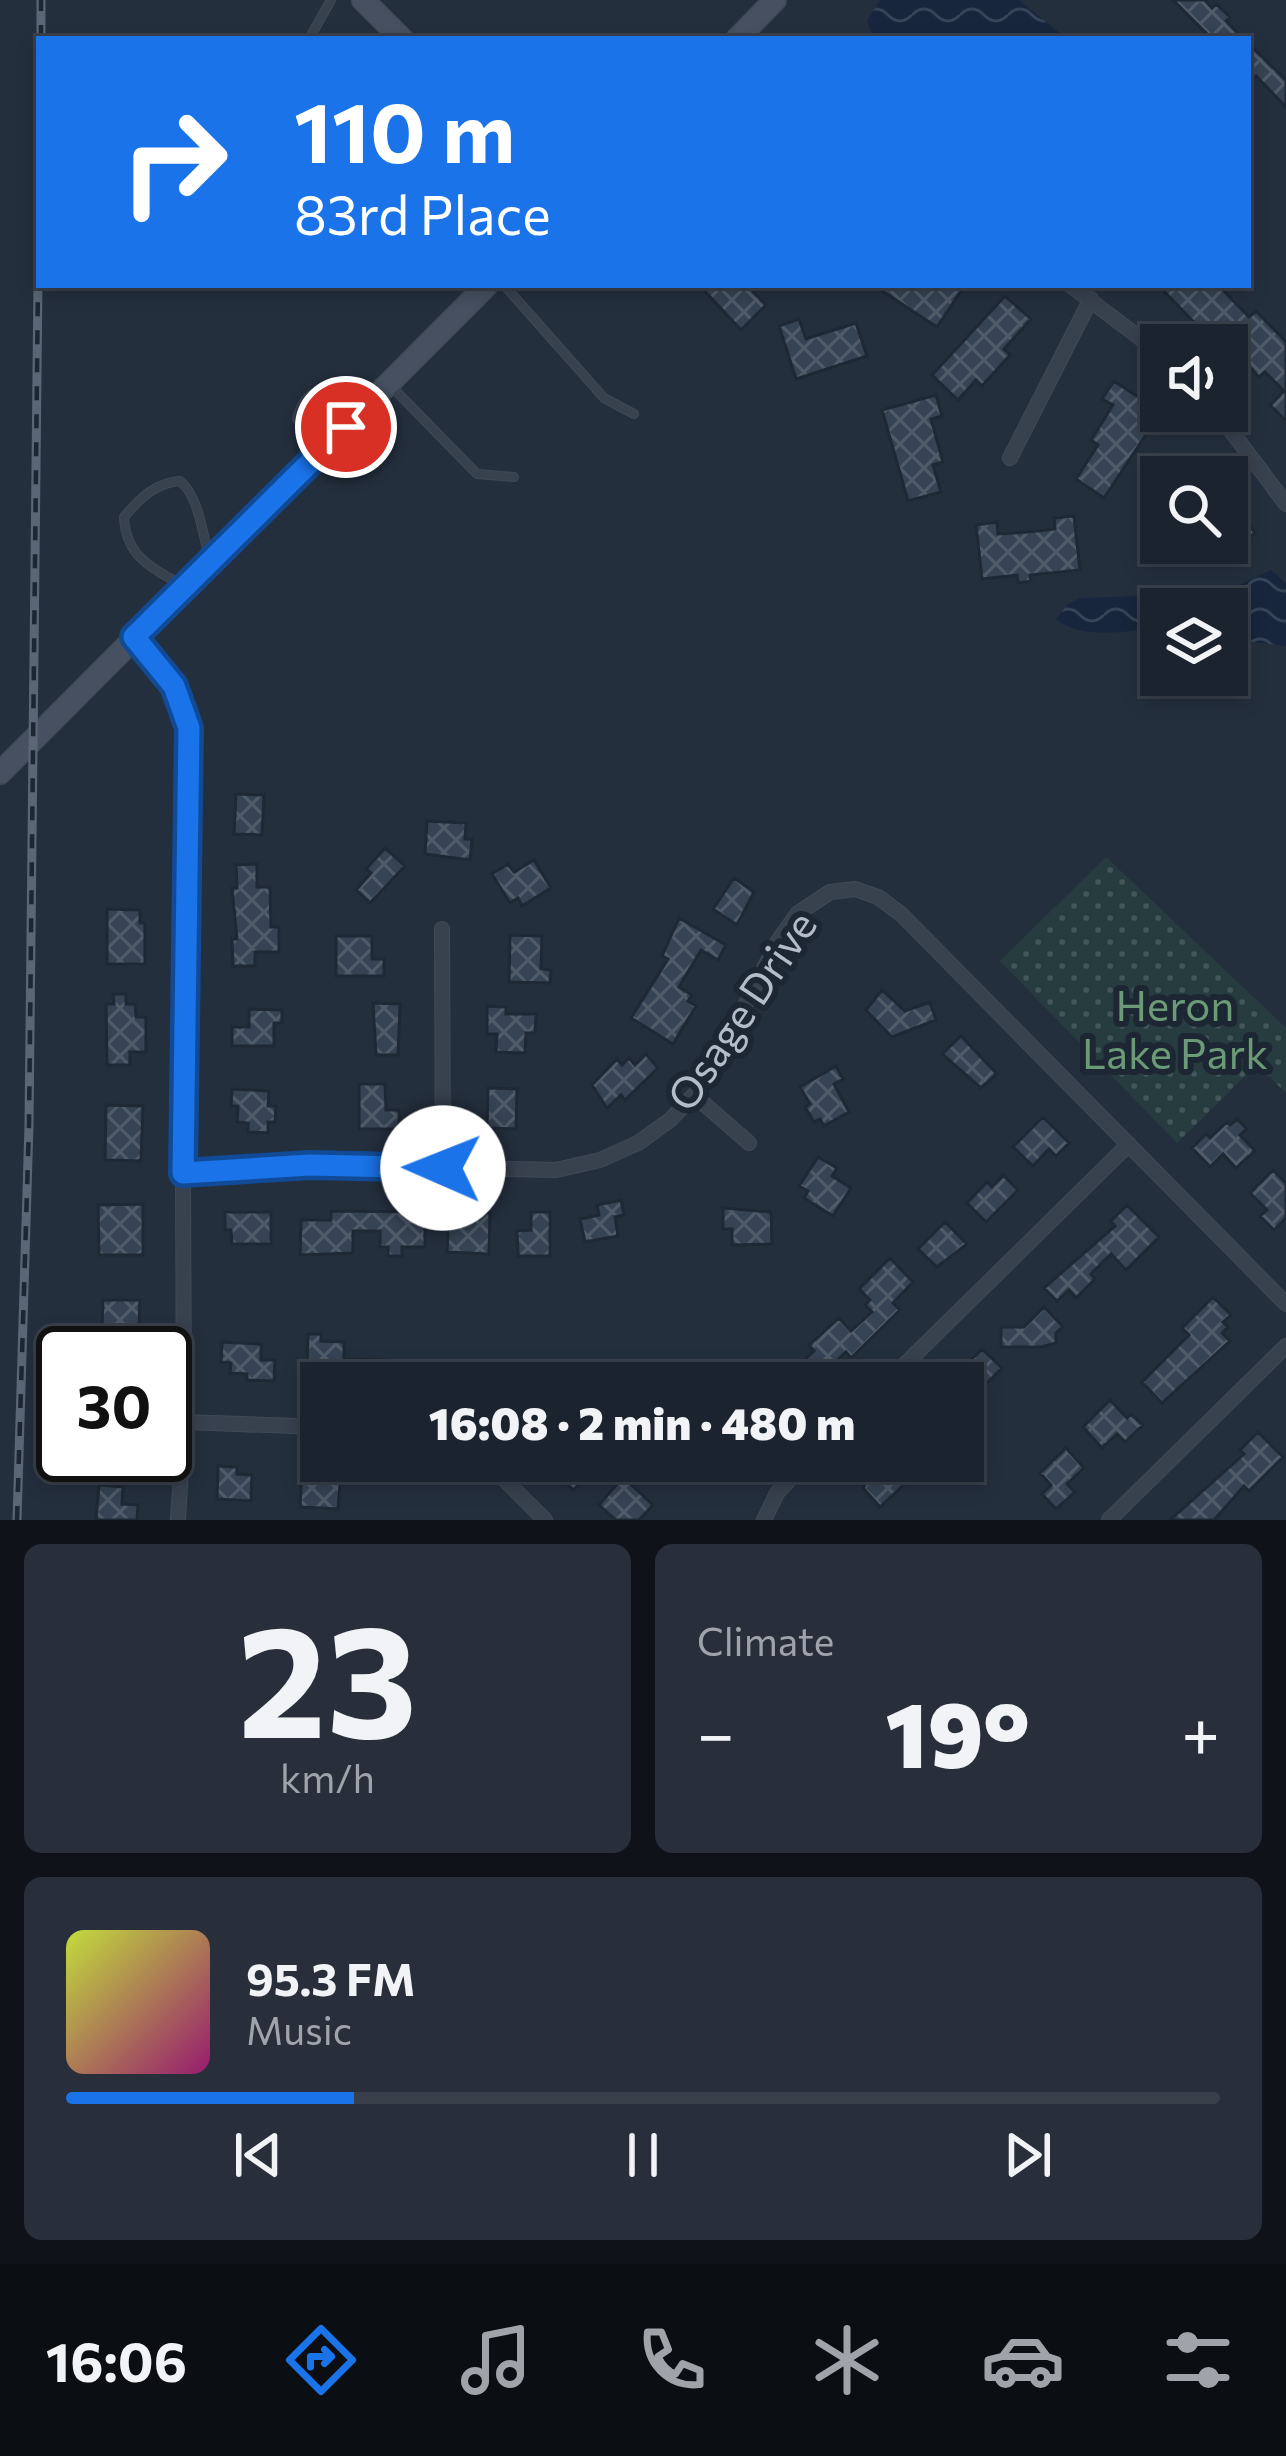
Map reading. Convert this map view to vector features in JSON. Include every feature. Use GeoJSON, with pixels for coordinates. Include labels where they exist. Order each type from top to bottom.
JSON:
{"type":"FeatureCollection","features":[{"type":"Feature","properties":{"kind":"street"},"geometry":{"type":"LineString","coordinates":[[363,0],[398,36]]}},
{"type":"Feature","properties":{"kind":"street"},"geometry":{"type":"LineString","coordinates":[[741,36],[776,0]]}},
{"type":"Feature","properties":{"kind":"street"},"geometry":{"type":"LineString","coordinates":[[0,773],[484,288]]}},
{"type":"Feature","properties":{"kind":"street"},"geometry":{"type":"LineString","coordinates":[[1074,288],[1140,338]]}},
{"type":"Feature","properties":{"kind":"street"},"geometry":{"type":"LineString","coordinates":[[1010,458],[1091,299]]}},
{"type":"Feature","properties":{"kind":"street"},"geometry":{"type":"LineString","coordinates":[[1232,432],[1286,504]]}},
{"type":"Feature","properties":{"kind":"street"},"geometry":{"type":"LineString","coordinates":[[134,637],[174,686],[189,728],[184,1326]]}},
{"type":"Feature","properties":{"kind":"street","name":"Osage Drive"},"geometry":{"type":"LineString","coordinates":[[183,1173],[310,1165],[556,1170],[600,1160],[638,1143],[694,1096],[797,914],[830,892],[855,890],[878,897],[901,914],[1286,1304]]}},
{"type":"Feature","properties":{"kind":"street"},"geometry":{"type":"LineString","coordinates":[[442,929],[443,1168]]}},
{"type":"Feature","properties":{"kind":"street"},"geometry":{"type":"LineString","coordinates":[[694,1096],[749,1143]]}},
{"type":"Feature","properties":{"kind":"street"},"geometry":{"type":"LineString","coordinates":[[907,1362],[1129,1144]]}},
{"type":"Feature","properties":{"kind":"street"},"geometry":{"type":"LineString","coordinates":[[1108,1520],[1286,1346]]}},
{"type":"Feature","properties":{"kind":"street"},"geometry":{"type":"LineString","coordinates":[[192,1421],[300,1426]]}},
{"type":"Feature","properties":{"kind":"street"},"geometry":{"type":"LineString","coordinates":[[178,1520],[180,1482]]}},
{"type":"Feature","properties":{"kind":"street"},"geometry":{"type":"LineString","coordinates":[[507,1482],[545,1520]]}},
{"type":"Feature","properties":{"kind":"street"},"geometry":{"type":"LineString","coordinates":[[764,1520],[787,1482]]}},
{"type":"Feature","properties":{"kind":"lane"},"geometry":{"type":"LineString","coordinates":[[311,36],[331,0]]}},
{"type":"Feature","properties":{"kind":"lane"},"geometry":{"type":"LineString","coordinates":[[507,288],[604,398],[634,414]]}},
{"type":"Feature","properties":{"kind":"lane"},"geometry":{"type":"LineString","coordinates":[[389,384],[477,474],[514,477]]}},
{"type":"Feature","properties":{"kind":"lane"},"geometry":{"type":"LineString","coordinates":[[321,451],[297,419],[300,406],[312,393],[349,389],[370,403]]}},
{"type":"Feature","properties":{"kind":"lane"},"geometry":{"type":"LineString","coordinates":[[184,587],[145,563],[125,538],[124,517],[139,500],[164,482],[180,481],[189,488],[211,561]]}},
{"type":"Feature","properties":{"kind":"green space","name":"Heron Lake Park"},"geometry":{"type":"Polygon","coordinates":[[[1106,857],[1286,1028],[1286,1093],[1257,1065],[1177,1143],[1000,961],[1106,857]]]}},
{"type":"Feature","properties":{"kind":"water"},"geometry":{"type":"Polygon","coordinates":[[[880,0],[1019,0],[1063,36],[873,36],[867,21],[880,0]]]}},
{"type":"Feature","properties":{"kind":"water"},"geometry":{"type":"Polygon","coordinates":[[[1271,570],[1286,583],[1286,646],[1248,641],[1248,588],[1226,588],[1271,570]]]}},
{"type":"Feature","properties":{"kind":"water"},"geometry":{"type":"Polygon","coordinates":[[[1137,596],[1140,630],[1092,632],[1056,619],[1080,598],[1137,596]]]}},
{"type":"Feature","properties":{"kind":"building"},"geometry":{"type":"Polygon","coordinates":[[[1173,0],[1205,0],[1212,8],[1216,4],[1241,36],[1209,36],[1173,0]]]}},
{"type":"Feature","properties":{"kind":"building"},"geometry":{"type":"Polygon","coordinates":[[[1251,46],[1286,80],[1286,107],[1256,76],[1251,82],[1251,46]]]}},
{"type":"Feature","properties":{"kind":"building"},"geometry":{"type":"Polygon","coordinates":[[[702,288],[750,288],[766,305],[741,330],[702,288]]]}},
{"type":"Feature","properties":{"kind":"building"},"geometry":{"type":"Polygon","coordinates":[[[878,288],[963,288],[937,327],[878,288]]]}},
{"type":"Feature","properties":{"kind":"building"},"geometry":{"type":"Polygon","coordinates":[[[1161,288],[1221,288],[1249,317],[1256,311],[1286,342],[1286,421],[1270,405],[1284,391],[1265,372],[1259,377],[1248,365],[1248,324],[1196,324],[1161,288]]]}},
{"type":"Feature","properties":{"kind":"building"},"geometry":{"type":"Polygon","coordinates":[[[1005,296],[1031,319],[1004,349],[1010,355],[982,386],[976,380],[958,400],[932,375],[1005,296]]]}},
{"type":"Feature","properties":{"kind":"building"},"geometry":{"type":"Polygon","coordinates":[[[799,319],[806,339],[856,323],[867,356],[796,379],[779,326],[799,319]]]}},
{"type":"Feature","properties":{"kind":"building"},"geometry":{"type":"Polygon","coordinates":[[[1114,381],[1140,398],[1140,432],[1148,432],[1104,498],[1076,479],[1098,445],[1091,440],[1113,405],[1102,399],[1114,381]]]}},
{"type":"Feature","properties":{"kind":"building"},"geometry":{"type":"Polygon","coordinates":[[[936,395],[942,416],[931,419],[943,462],[933,465],[941,492],[908,501],[882,410],[936,395]]]}},
{"type":"Feature","properties":{"kind":"building"},"geometry":{"type":"Polygon","coordinates":[[[1074,516],[1080,570],[1030,575],[1031,581],[1018,583],[1017,575],[982,579],[976,525],[997,522],[998,534],[1028,532],[1055,529],[1054,518],[1074,516]]]}},
{"type":"Feature","properties":{"kind":"building"},"geometry":{"type":"Polygon","coordinates":[[[236,794],[264,795],[262,835],[234,834],[236,794]]]}},
{"type":"Feature","properties":{"kind":"building"},"geometry":{"type":"Polygon","coordinates":[[[427,821],[466,823],[465,839],[472,839],[470,860],[425,854],[427,821]]]}},
{"type":"Feature","properties":{"kind":"building"},"geometry":{"type":"Polygon","coordinates":[[[385,848],[405,866],[370,903],[356,890],[371,873],[366,869],[385,848]]]}},
{"type":"Feature","properties":{"kind":"building"},"geometry":{"type":"Polygon","coordinates":[[[534,860],[551,888],[522,906],[518,898],[510,903],[492,874],[508,864],[514,872],[534,860]]]}},
{"type":"Feature","properties":{"kind":"building"},"geometry":{"type":"Polygon","coordinates":[[[257,864],[257,887],[270,887],[271,927],[279,927],[279,952],[255,952],[255,966],[233,966],[236,865],[257,864]]]}},
{"type":"Feature","properties":{"kind":"building"},"geometry":{"type":"Polygon","coordinates":[[[734,878],[754,892],[737,925],[713,909],[734,878]]]}},
{"type":"Feature","properties":{"kind":"building"},"geometry":{"type":"Polygon","coordinates":[[[107,909],[140,910],[140,923],[145,923],[145,964],[107,964],[107,909]]]}},
{"type":"Feature","properties":{"kind":"building"},"geometry":{"type":"Polygon","coordinates":[[[679,918],[726,945],[718,960],[701,950],[679,987],[692,995],[688,1001],[696,1006],[673,1044],[631,1018],[668,959],[662,956],[679,918]]]}},
{"type":"Feature","properties":{"kind":"building"},"geometry":{"type":"Polygon","coordinates":[[[510,935],[542,936],[541,969],[551,970],[550,983],[509,982],[510,935]]]}},
{"type":"Feature","properties":{"kind":"building"},"geometry":{"type":"Polygon","coordinates":[[[336,936],[372,936],[372,959],[384,959],[384,976],[336,976],[336,936]]]}},
{"type":"Feature","properties":{"kind":"building"},"geometry":{"type":"Polygon","coordinates":[[[882,990],[905,1011],[930,1002],[936,1020],[892,1037],[866,1010],[882,990]]]}},
{"type":"Feature","properties":{"kind":"building"},"geometry":{"type":"Polygon","coordinates":[[[113,994],[126,994],[126,1004],[135,1004],[136,1017],[146,1017],[146,1052],[130,1052],[130,1065],[107,1065],[106,1004],[114,1004],[113,994]]]}},
{"type":"Feature","properties":{"kind":"building"},"geometry":{"type":"Polygon","coordinates":[[[373,1003],[400,1004],[398,1055],[376,1055],[373,1003]]]}},
{"type":"Feature","properties":{"kind":"building"},"geometry":{"type":"Polygon","coordinates":[[[487,1006],[506,1007],[506,1014],[536,1014],[535,1033],[526,1033],[525,1053],[496,1052],[497,1034],[487,1034],[487,1006]]]}},
{"type":"Feature","properties":{"kind":"building"},"geometry":{"type":"Polygon","coordinates":[[[249,1009],[282,1010],[282,1023],[274,1023],[274,1046],[232,1046],[232,1027],[249,1027],[249,1009]]]}},
{"type":"Feature","properties":{"kind":"building"},"geometry":{"type":"Polygon","coordinates":[[[961,1036],[997,1074],[981,1088],[942,1054],[961,1036]]]}},
{"type":"Feature","properties":{"kind":"building"},"geometry":{"type":"Polygon","coordinates":[[[646,1054],[658,1068],[625,1100],[621,1095],[607,1108],[592,1085],[617,1059],[622,1065],[629,1058],[635,1065],[646,1054]]]}},
{"type":"Feature","properties":{"kind":"building"},"geometry":{"type":"Polygon","coordinates":[[[836,1066],[843,1079],[834,1084],[849,1112],[824,1126],[820,1119],[814,1122],[800,1087],[836,1066]]]}},
{"type":"Feature","properties":{"kind":"building"},"geometry":{"type":"Polygon","coordinates":[[[359,1084],[385,1084],[386,1110],[399,1110],[399,1129],[359,1129],[359,1084]]]}},
{"type":"Feature","properties":{"kind":"building"},"geometry":{"type":"Polygon","coordinates":[[[488,1088],[517,1089],[516,1129],[487,1128],[488,1088]]]}},
{"type":"Feature","properties":{"kind":"building"},"geometry":{"type":"Polygon","coordinates":[[[232,1089],[269,1091],[268,1106],[276,1106],[268,1133],[248,1132],[248,1123],[237,1122],[232,1089]]]}},
{"type":"Feature","properties":{"kind":"building"},"geometry":{"type":"Polygon","coordinates":[[[106,1105],[143,1106],[141,1161],[105,1160],[106,1105]]]}},
{"type":"Feature","properties":{"kind":"building"},"geometry":{"type":"Polygon","coordinates":[[[1043,1117],[1069,1143],[1056,1156],[1049,1149],[1033,1166],[1013,1147],[1043,1117]]]}},
{"type":"Feature","properties":{"kind":"building"},"geometry":{"type":"Polygon","coordinates":[[[1237,1119],[1247,1129],[1240,1135],[1255,1151],[1236,1168],[1223,1154],[1210,1167],[1192,1148],[1206,1134],[1210,1138],[1237,1119]]]}},
{"type":"Feature","properties":{"kind":"building"},"geometry":{"type":"Polygon","coordinates":[[[818,1157],[837,1168],[832,1176],[851,1188],[833,1216],[804,1198],[808,1191],[799,1186],[818,1157]]]}},
{"type":"Feature","properties":{"kind":"building"},"geometry":{"type":"Polygon","coordinates":[[[1273,1170],[1286,1183],[1286,1218],[1274,1230],[1260,1216],[1267,1210],[1250,1193],[1273,1170]]]}},
{"type":"Feature","properties":{"kind":"building"},"geometry":{"type":"Polygon","coordinates":[[[1003,1175],[1018,1190],[986,1222],[967,1203],[987,1182],[992,1187],[1003,1175]]]}},
{"type":"Feature","properties":{"kind":"building"},"geometry":{"type":"Polygon","coordinates":[[[621,1200],[624,1215],[615,1217],[618,1236],[585,1242],[580,1219],[599,1215],[597,1205],[621,1200]]]}},
{"type":"Feature","properties":{"kind":"building"},"geometry":{"type":"Polygon","coordinates":[[[143,1204],[143,1255],[99,1255],[98,1205],[143,1204]]]}},
{"type":"Feature","properties":{"kind":"building"},"geometry":{"type":"Polygon","coordinates":[[[1127,1205],[1159,1237],[1126,1270],[1111,1254],[1076,1298],[1069,1290],[1057,1301],[1044,1288],[1115,1226],[1111,1221],[1127,1205]]]}},
{"type":"Feature","properties":{"kind":"building"},"geometry":{"type":"Polygon","coordinates":[[[723,1208],[771,1212],[772,1244],[732,1245],[732,1229],[723,1229],[723,1208]]]}},
{"type":"Feature","properties":{"kind":"building"},"geometry":{"type":"Polygon","coordinates":[[[331,1211],[425,1212],[425,1247],[402,1247],[402,1256],[388,1256],[388,1247],[380,1247],[380,1231],[353,1231],[353,1253],[300,1255],[301,1220],[331,1220],[331,1211]]]}},
{"type":"Feature","properties":{"kind":"building"},"geometry":{"type":"Polygon","coordinates":[[[225,1212],[271,1212],[271,1244],[232,1244],[231,1230],[225,1230],[225,1212]]]}},
{"type":"Feature","properties":{"kind":"building"},"geometry":{"type":"Polygon","coordinates":[[[449,1212],[490,1213],[489,1254],[447,1252],[449,1212]]]}},
{"type":"Feature","properties":{"kind":"building"},"geometry":{"type":"Polygon","coordinates":[[[531,1212],[550,1212],[550,1256],[518,1256],[517,1231],[531,1230],[531,1212]]]}},
{"type":"Feature","properties":{"kind":"building"},"geometry":{"type":"Polygon","coordinates":[[[945,1222],[967,1244],[937,1267],[918,1249],[945,1222]]]}},
{"type":"Feature","properties":{"kind":"building"},"geometry":{"type":"Polygon","coordinates":[[[890,1258],[913,1282],[893,1303],[900,1310],[851,1358],[846,1352],[835,1362],[803,1362],[814,1351],[809,1345],[839,1318],[851,1331],[872,1312],[865,1305],[870,1300],[859,1289],[890,1258]]]}},
{"type":"Feature","properties":{"kind":"building"},"geometry":{"type":"Polygon","coordinates":[[[1213,1297],[1231,1315],[1223,1322],[1228,1327],[1222,1333],[1230,1341],[1162,1403],[1142,1382],[1189,1335],[1182,1328],[1213,1297]]]}},
{"type":"Feature","properties":{"kind":"building"},"geometry":{"type":"Polygon","coordinates":[[[103,1300],[140,1300],[139,1326],[102,1326],[103,1300]]]}},
{"type":"Feature","properties":{"kind":"building"},"geometry":{"type":"Polygon","coordinates":[[[1044,1307],[1063,1327],[1056,1333],[1056,1343],[1001,1347],[1001,1327],[1024,1327],[1044,1307]]]}},
{"type":"Feature","properties":{"kind":"building"},"geometry":{"type":"Polygon","coordinates":[[[308,1334],[321,1334],[321,1341],[344,1342],[344,1359],[407,1361],[407,1362],[307,1362],[308,1334]]]}},
{"type":"Feature","properties":{"kind":"building"},"geometry":{"type":"Polygon","coordinates":[[[222,1342],[261,1344],[261,1360],[275,1360],[274,1381],[247,1380],[247,1374],[230,1373],[231,1363],[221,1362],[222,1342]]]}},
{"type":"Feature","properties":{"kind":"building"},"geometry":{"type":"Polygon","coordinates":[[[982,1349],[1002,1368],[984,1386],[984,1362],[969,1362],[982,1349]]]}},
{"type":"Feature","properties":{"kind":"building"},"geometry":{"type":"Polygon","coordinates":[[[1110,1400],[1127,1418],[1131,1414],[1143,1425],[1125,1442],[1117,1434],[1102,1448],[1083,1427],[1110,1400]]]}},
{"type":"Feature","properties":{"kind":"building"},"geometry":{"type":"Polygon","coordinates":[[[1258,1432],[1283,1457],[1249,1491],[1244,1486],[1214,1520],[1170,1520],[1244,1454],[1240,1450],[1258,1432]]]}},
{"type":"Feature","properties":{"kind":"building"},"geometry":{"type":"Polygon","coordinates":[[[1066,1448],[1084,1468],[1067,1484],[1075,1492],[1056,1509],[1042,1494],[1051,1485],[1040,1473],[1066,1448]]]}},
{"type":"Feature","properties":{"kind":"building"},"geometry":{"type":"Polygon","coordinates":[[[218,1466],[237,1467],[237,1474],[252,1475],[251,1501],[217,1499],[218,1466]]]}},
{"type":"Feature","properties":{"kind":"building"},"geometry":{"type":"Polygon","coordinates":[[[301,1482],[340,1483],[338,1509],[300,1507],[301,1482]]]}},
{"type":"Feature","properties":{"kind":"building"},"geometry":{"type":"Polygon","coordinates":[[[619,1482],[628,1482],[653,1505],[639,1520],[616,1520],[599,1505],[619,1482]]]}},
{"type":"Feature","properties":{"kind":"building"},"geometry":{"type":"Polygon","coordinates":[[[867,1482],[907,1482],[880,1507],[863,1488],[867,1482]]]}},
{"type":"Feature","properties":{"kind":"building"},"geometry":{"type":"Polygon","coordinates":[[[99,1485],[123,1487],[122,1504],[138,1505],[137,1520],[96,1520],[99,1485]]]}},
{"type":"Feature","properties":{"kind":"railway"},"geometry":{"type":"LineString","coordinates":[[41,0],[41,36]]}},
{"type":"Feature","properties":{"kind":"railway"},"geometry":{"type":"LineString","coordinates":[[17,1520],[29,1125],[38,288]]}},
{"type":"Feature","properties":{"kind":"route"},"geometry":{"type":"LineString","coordinates":[[346,427],[134,637],[174,686],[189,728],[192,755],[183,1173],[310,1165],[443,1168]]}}]}
